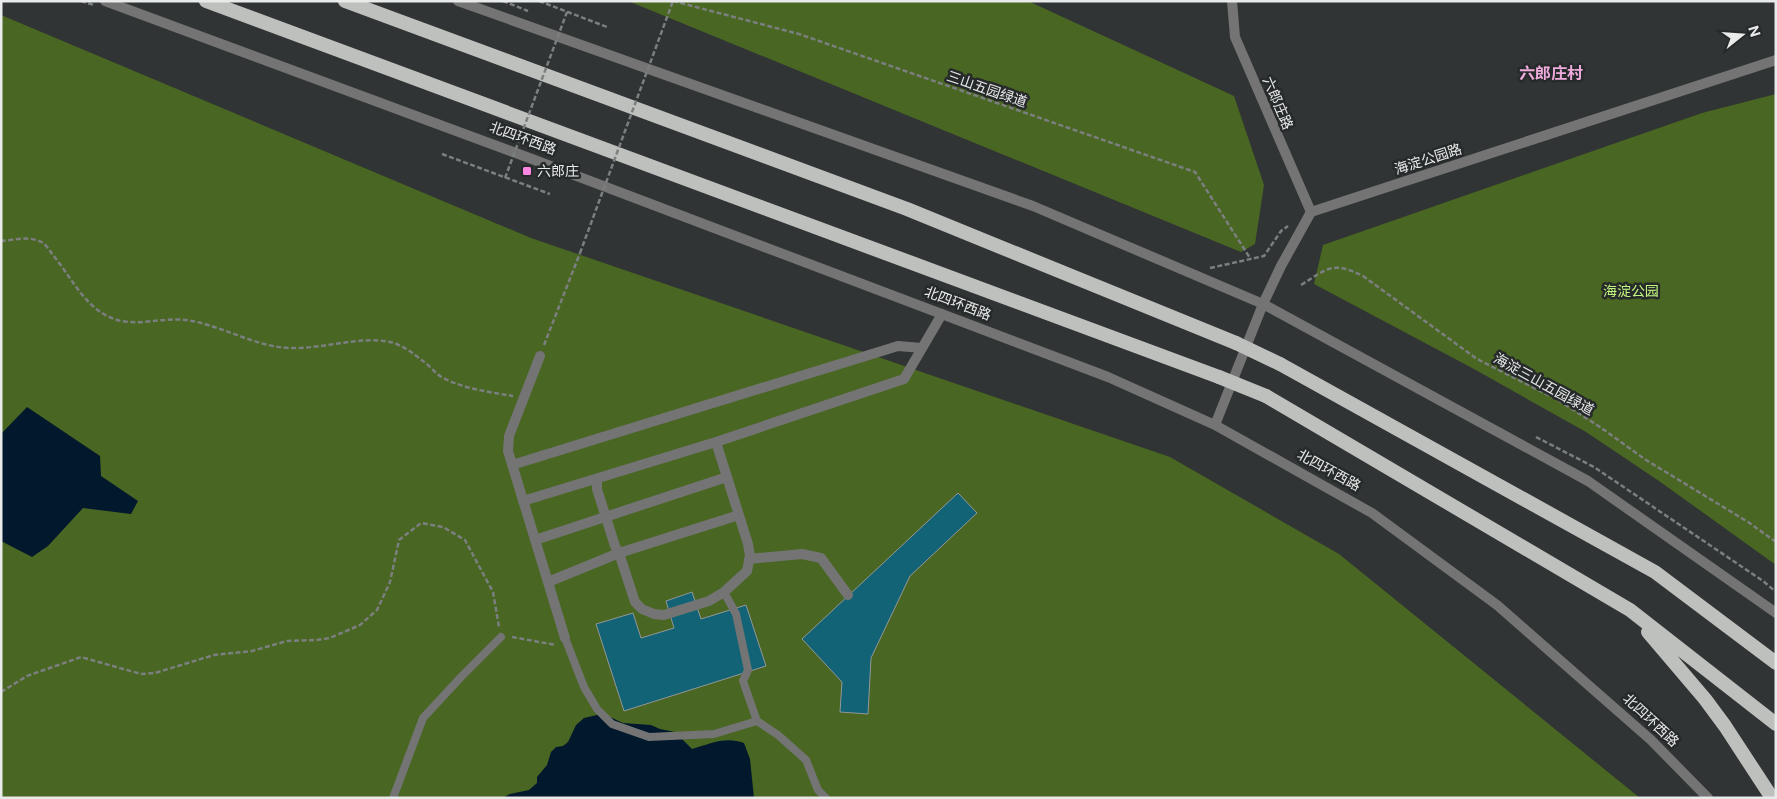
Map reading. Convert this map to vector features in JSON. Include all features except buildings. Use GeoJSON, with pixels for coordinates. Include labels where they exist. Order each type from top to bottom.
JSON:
{"type":"FeatureCollection","features":[{"type":"Feature","properties":{"kind":"highway","name":"北四环西路"},"geometry":{"type":"LineString","coordinates":[[206,1],[1266,396],[1630,610],[1776,724]]}},
{"type":"Feature","properties":{"kind":"highway"},"geometry":{"type":"LineString","coordinates":[[345,1],[907,209],[1236,344],[1280,364],[1655,572],[1776,664]]}},
{"type":"Feature","properties":{"kind":"highway"},"geometry":{"type":"LineString","coordinates":[[1630,610],[1776,787]]}},
{"type":"Feature","properties":{"kind":"highway"},"geometry":{"type":"LineString","coordinates":[[1725,726],[1772,798]]}},
{"type":"Feature","properties":{"kind":"street","name":"北四环西路"},"geometry":{"type":"LineString","coordinates":[[105,1],[532,159],[1108,377],[1216,425],[1372,512],[1497,605],[1651,740],[1708,798]]}},
{"type":"Feature","properties":{"kind":"street"},"geometry":{"type":"LineString","coordinates":[[458,1],[1033,206],[1264,304],[1588,481],[1776,613]]}},
{"type":"Feature","properties":{"kind":"street","name":"六郎庄路"},"geometry":{"type":"LineString","coordinates":[[1232,1],[1235,37],[1311,212]]}},
{"type":"Feature","properties":{"kind":"street","name":"海淀公园路"},"geometry":{"type":"LineString","coordinates":[[1311,212],[1776,60]]}},
{"type":"Feature","properties":{"kind":"street"},"geometry":{"type":"LineString","coordinates":[[1216,425],[1264,304],[1281,266],[1311,212]]}},
{"type":"Feature","properties":{"kind":"street"},"geometry":{"type":"LineString","coordinates":[[523,501],[716,442],[904,379],[942,314]]}},
{"type":"Feature","properties":{"kind":"street"},"geometry":{"type":"LineString","coordinates":[[512,465],[898,346],[922,348]]}},
{"type":"Feature","properties":{"kind":"street"},"geometry":{"type":"LineString","coordinates":[[540,356],[509,436],[508,451],[565,638]]}},
{"type":"Feature","properties":{"kind":"street"},"geometry":{"type":"LineString","coordinates":[[596,479],[597,489],[615,546],[620,553],[635,602],[642,609],[654,614],[664,615],[709,601],[724,592],[748,571],[748,544],[716,442]]}},
{"type":"Feature","properties":{"kind":"street"},"geometry":{"type":"LineString","coordinates":[[535,540],[727,477]]}},
{"type":"Feature","properties":{"kind":"street"},"geometry":{"type":"LineString","coordinates":[[548,582],[620,553],[740,515]]}},
{"type":"Feature","properties":{"kind":"street"},"geometry":{"type":"LineString","coordinates":[[749,559],[802,554],[821,558],[848,595]]}},
{"type":"Feature","properties":{"kind":"lane"},"geometry":{"type":"LineString","coordinates":[[724,592],[736,614],[748,670],[742,681],[756,721],[778,735],[806,760],[818,790],[826,798]]}},
{"type":"Feature","properties":{"kind":"lane"},"geometry":{"type":"LineString","coordinates":[[394,798],[423,718],[501,637]]}},
{"type":"Feature","properties":{"kind":"lane"},"geometry":{"type":"LineString","coordinates":[[565,638],[584,687],[597,708],[612,724],[649,737],[714,734],[756,721]]}},
{"type":"Feature","properties":{"kind":"path"},"geometry":{"type":"LineString","coordinates":[[539,1],[607,27]]}},
{"type":"Feature","properties":{"kind":"path"},"geometry":{"type":"LineString","coordinates":[[540,356],[673,1]]}},
{"type":"Feature","properties":{"kind":"path","name":"三山五园绿道"},"geometry":{"type":"LineString","coordinates":[[673,1],[799,34],[1195,172],[1250,258],[1206,268]]}},
{"type":"Feature","properties":{"kind":"path"},"geometry":{"type":"LineString","coordinates":[[505,178],[567,12]]}},
{"type":"Feature","properties":{"kind":"path"},"geometry":{"type":"LineString","coordinates":[[442,154],[550,194]]}},
{"type":"Feature","properties":{"kind":"path"},"geometry":{"type":"LineString","coordinates":[[1,241],[27,238],[40,241],[58,260],[78,290],[91,305],[111,318],[136,322],[184,320],[280,347],[295,348],[348,343],[391,342],[422,360],[441,377],[462,386],[524,398]]}},
{"type":"Feature","properties":{"kind":"path","name":"海淀三山五园绿道"},"geometry":{"type":"LineString","coordinates":[[1302,285],[1323,271],[1334,267],[1348,268],[1363,276],[1477,359],[1558,400],[1646,460],[1748,522],[1776,542]]}},
{"type":"Feature","properties":{"kind":"path"},"geometry":{"type":"LineString","coordinates":[[1,692],[27,676],[81,657],[141,674],[155,673],[214,655],[252,651],[287,641],[330,638],[360,625],[377,610],[390,582],[399,540],[421,523],[443,527],[465,540],[493,592],[501,637],[518,637],[569,648]]}},
{"type":"Feature","properties":{"kind":"green space"},"geometry":{"type":"Polygon","coordinates":[[[628,1],[1028,1],[1234,96],[1264,185],[1255,244],[1241,252],[628,1]]]}},
{"type":"Feature","properties":{"kind":"green space"},"geometry":{"type":"Polygon","coordinates":[[[1,15],[531,238],[1170,457],[1339,554],[1640,798],[1,798],[1,15]]]}},
{"type":"Feature","properties":{"kind":"green space","name":"海淀公园"},"geometry":{"type":"Polygon","coordinates":[[[1776,94],[1776,565],[1659,481],[1586,432],[1474,369],[1314,284],[1323,245],[1702,113],[1776,94]]]}},
{"type":"Feature","properties":{"kind":"water"},"geometry":{"type":"Polygon","coordinates":[[[27,407],[100,456],[101,476],[138,501],[131,514],[83,508],[48,546],[32,557],[1,541],[1,434],[27,407]]]}},
{"type":"Feature","properties":{"kind":"water"},"geometry":{"type":"Polygon","coordinates":[[[597,715],[608,716],[623,723],[651,725],[675,732],[692,749],[730,740],[744,743],[750,759],[754,798],[502,798],[510,794],[529,790],[537,783],[537,777],[547,765],[551,752],[556,747],[563,746],[568,742],[576,725],[584,718],[597,715]]]}},
{"type":"Feature","properties":{"kind":"place","name":"六郎庄"},"geometry":{"type":"Point","coordinates":[527,171]}},
{"type":"Feature","properties":{"kind":"district","name":"六郎庄村"},"geometry":{"type":"Point","coordinates":[1551,73]}}]}
